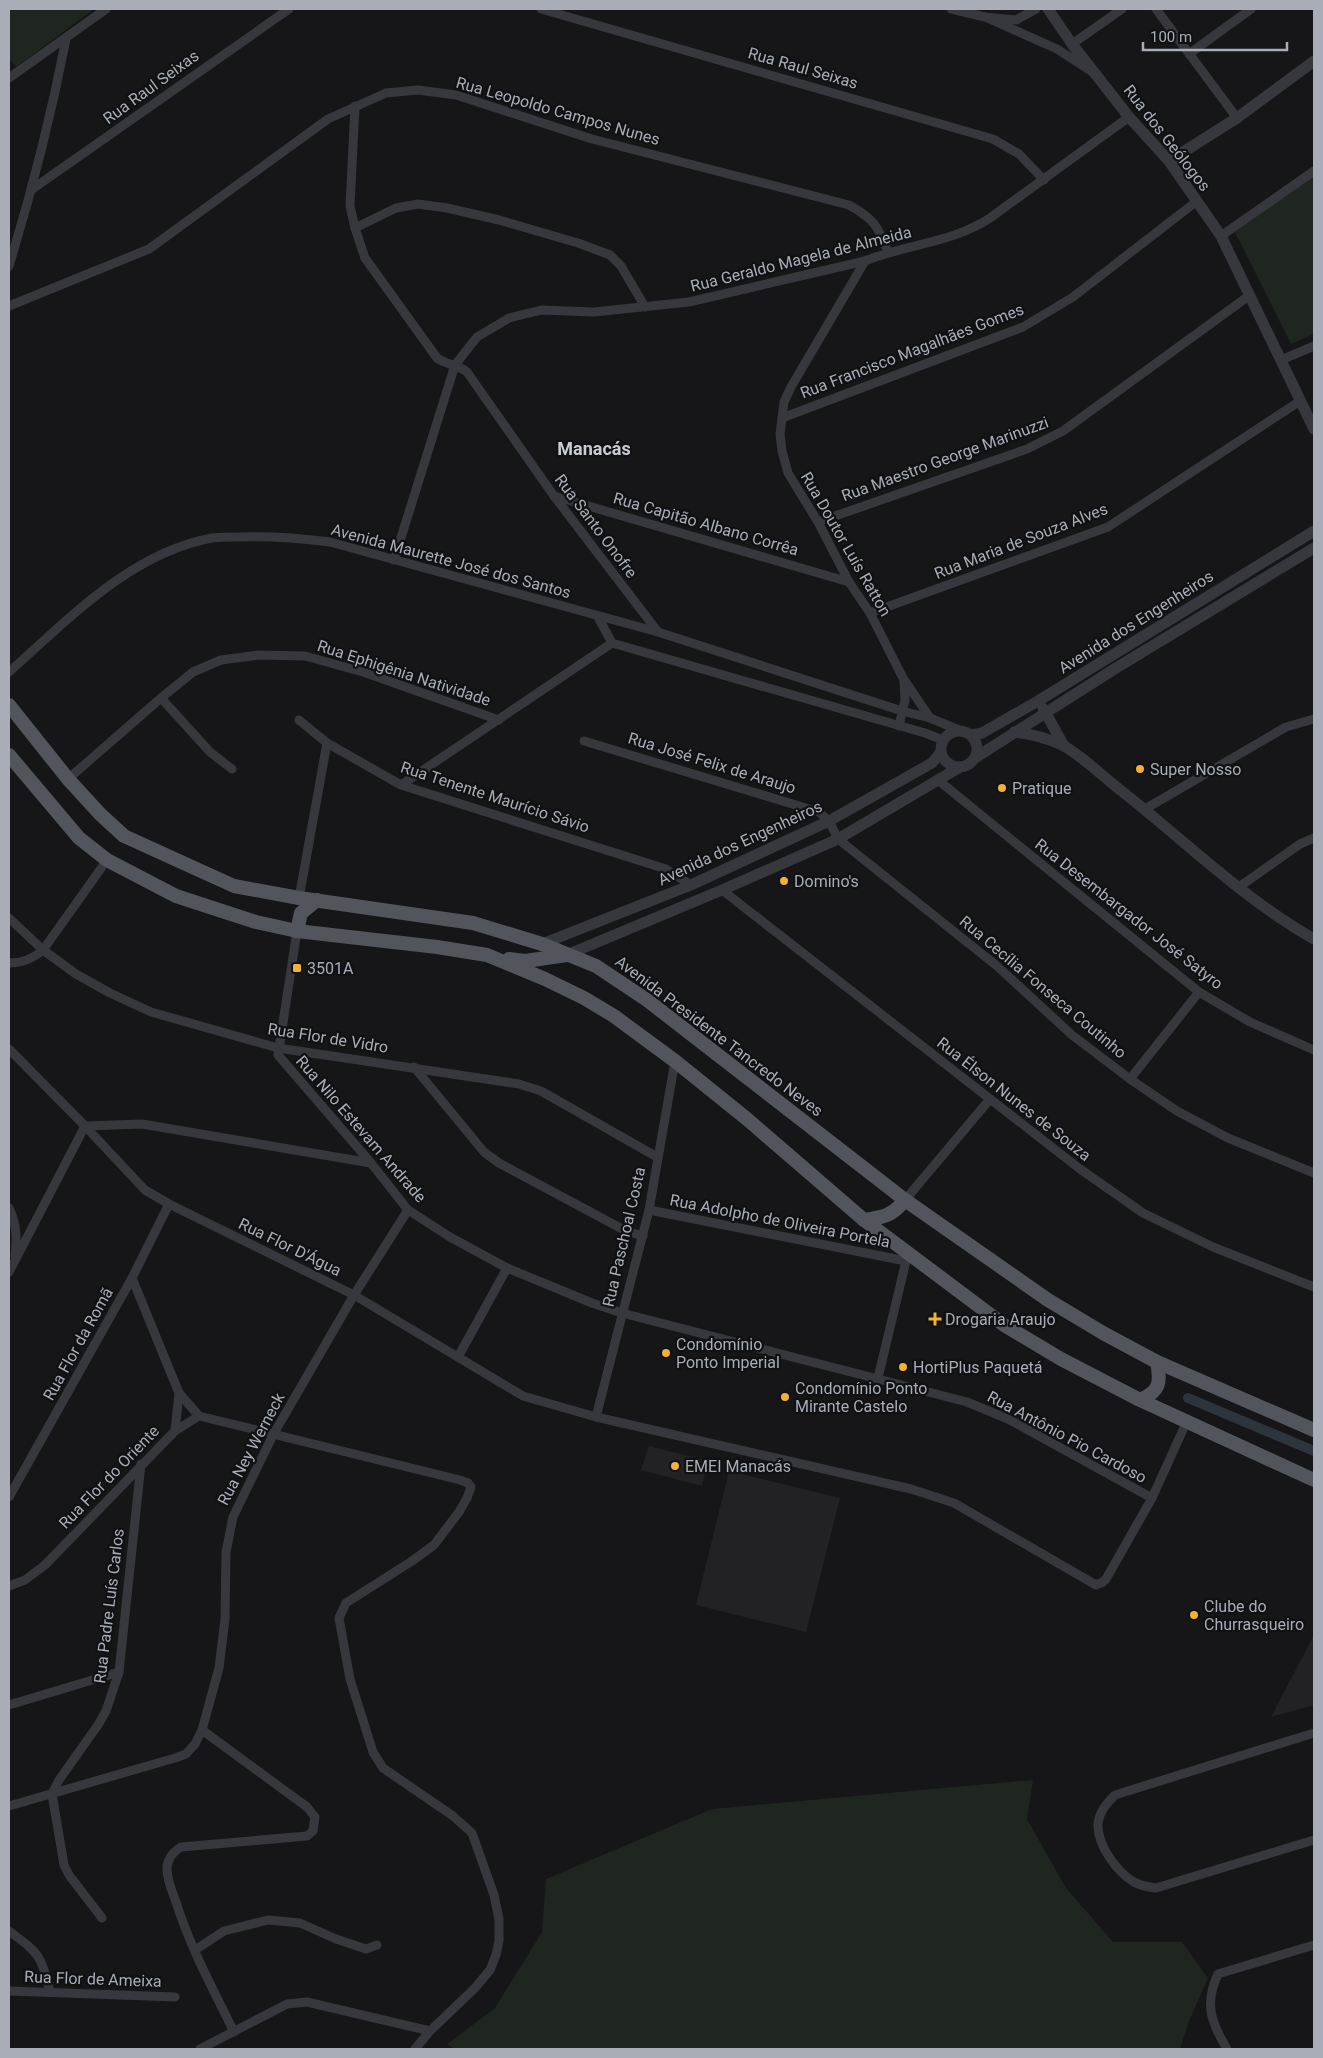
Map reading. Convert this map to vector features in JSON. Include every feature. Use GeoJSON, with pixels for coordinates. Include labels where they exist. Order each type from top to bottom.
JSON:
{"type":"FeatureCollection","features":[{"type":"Feature","properties":{"kind":"main road","name":"Avenida Presidente Tancredo Neves"},"geometry":{"type":"LineString","coordinates":[[9,705],[68,778],[100,814],[124,836],[234,886],[299,898],[473,923],[542,944],[596,966],[647,1000],[906,1200],[1048,1300],[1156,1362],[1314,1430]]}},
{"type":"Feature","properties":{"kind":"main road"},"geometry":{"type":"LineString","coordinates":[[9,755],[79,838],[107,860],[176,896],[248,920],[297,931],[487,954],[525,961],[569,954]]}},
{"type":"Feature","properties":{"kind":"main road"},"geometry":{"type":"LineString","coordinates":[[297,931],[302,914],[317,900]]}},
{"type":"Feature","properties":{"kind":"main road"},"geometry":{"type":"LineString","coordinates":[[487,954],[584,998],[614,1016],[747,1119],[908,1258],[1004,1325],[1140,1400],[1314,1480]]}},
{"type":"Feature","properties":{"kind":"main road"},"geometry":{"type":"LineString","coordinates":[[864,1220],[885,1217],[897,1210],[906,1200]]}},
{"type":"Feature","properties":{"kind":"main road"},"geometry":{"type":"LineString","coordinates":[[1140,1400],[1152,1394],[1158,1385],[1160,1379],[1156,1362]]}},
{"type":"Feature","properties":{"kind":"main road"},"geometry":{"type":"LineString","coordinates":[[1167,1412],[1162,1401],[1162,1392],[1167,1383],[1180,1373]]}},
{"type":"Feature","properties":{"kind":"street"},"geometry":{"type":"LineString","coordinates":[[9,78],[106,9]]}},
{"type":"Feature","properties":{"kind":"street","name":"Rua Raul Seixas"},"geometry":{"type":"LineString","coordinates":[[31,190],[289,9]]}},
{"type":"Feature","properties":{"kind":"street","name":"Rua Raul Seixas"},"geometry":{"type":"LineString","coordinates":[[541,9],[993,139],[1019,154],[1044,180]]}},
{"type":"Feature","properties":{"kind":"street"},"geometry":{"type":"LineString","coordinates":[[951,9],[985,17],[1016,20],[1036,9]]}},
{"type":"Feature","properties":{"kind":"street","name":"Rua dos Geólogos"},"geometry":{"type":"LineString","coordinates":[[1048,9],[1072,44],[1129,117],[1169,161],[1221,236],[1314,429]]}},
{"type":"Feature","properties":{"kind":"street"},"geometry":{"type":"LineString","coordinates":[[1072,44],[1122,9]]}},
{"type":"Feature","properties":{"kind":"street"},"geometry":{"type":"LineString","coordinates":[[1156,9],[1237,118]]}},
{"type":"Feature","properties":{"kind":"street"},"geometry":{"type":"LineString","coordinates":[[1189,54],[1251,9]]}},
{"type":"Feature","properties":{"kind":"street"},"geometry":{"type":"LineString","coordinates":[[985,17],[1057,49],[1100,78]]}},
{"type":"Feature","properties":{"kind":"street"},"geometry":{"type":"LineString","coordinates":[[9,266],[31,190],[55,95],[66,38]]}},
{"type":"Feature","properties":{"kind":"street"},"geometry":{"type":"LineString","coordinates":[[1169,161],[1237,118],[1314,62]]}},
{"type":"Feature","properties":{"kind":"street","name":"Rua Leopoldo Campos Nunes"},"geometry":{"type":"LineString","coordinates":[[9,306],[149,249],[328,119],[386,93],[418,90],[456,95],[592,138],[849,205],[865,214],[879,229],[888,252]]}},
{"type":"Feature","properties":{"kind":"street","name":"Rua Santo Onofre"},"geometry":{"type":"LineString","coordinates":[[355,106],[350,206],[365,258],[437,358],[447,365],[455,366],[467,372],[554,496],[658,632]]}},
{"type":"Feature","properties":{"kind":"street","name":"Rua Geraldo Magela de Almeida"},"geometry":{"type":"LineString","coordinates":[[394,560],[455,366],[478,337],[509,318],[542,310],[594,312],[689,302],[865,261],[888,252],[957,236],[975,228],[1129,117]]}},
{"type":"Feature","properties":{"kind":"street"},"geometry":{"type":"LineString","coordinates":[[1221,236],[1314,171]]}},
{"type":"Feature","properties":{"kind":"street","name":"Rua Francisco Magalhães Gomes"},"geometry":{"type":"LineString","coordinates":[[782,418],[1023,327],[1073,297],[1197,201]]}},
{"type":"Feature","properties":{"kind":"street"},"geometry":{"type":"LineString","coordinates":[[355,228],[396,208],[418,204],[447,208],[499,220],[578,243],[610,255],[621,266],[645,307]]}},
{"type":"Feature","properties":{"kind":"street","name":"Rua Doutor Luís Ratton"},"geometry":{"type":"LineString","coordinates":[[865,261],[784,402],[782,451],[788,473],[818,522],[849,582],[870,614],[903,678],[930,718]]}},
{"type":"Feature","properties":{"kind":"street","name":"Rua Maestro George Marinuzzi"},"geometry":{"type":"LineString","coordinates":[[818,522],[1026,449],[1063,431],[1250,295]]}},
{"type":"Feature","properties":{"kind":"street"},"geometry":{"type":"LineString","coordinates":[[1281,360],[1314,346]]}},
{"type":"Feature","properties":{"kind":"street","name":"Rua Maria de Souza Alves"},"geometry":{"type":"LineString","coordinates":[[870,614],[1108,527],[1300,401]]}},
{"type":"Feature","properties":{"kind":"street","name":"Rua Capitão Albano Corrêa"},"geometry":{"type":"LineString","coordinates":[[554,496],[849,582]]}},
{"type":"Feature","properties":{"kind":"street","name":"Avenida dos Engenheiros"},"geometry":{"type":"LineString","coordinates":[[972,735],[982,733],[1038,701],[1314,530]]}},
{"type":"Feature","properties":{"kind":"street","name":"Avenida Maurette José dos Santos"},"geometry":{"type":"LineString","coordinates":[[9,672],[95,596],[142,564],[183,546],[213,538],[291,538],[330,542],[658,632],[902,711],[930,718],[959,730]]}},
{"type":"Feature","properties":{"kind":"street"},"geometry":{"type":"LineString","coordinates":[[1291,545],[1299,557]]}},
{"type":"Feature","properties":{"kind":"street","name":"Avenida dos Engenheiros"},"geometry":{"type":"LineString","coordinates":[[975,758],[1116,668],[1314,548]]}},
{"type":"Feature","properties":{"kind":"street"},"geometry":{"type":"LineString","coordinates":[[598,617],[612,643],[899,726],[942,746]]}},
{"type":"Feature","properties":{"kind":"street"},"geometry":{"type":"LineString","coordinates":[[401,785],[612,643]]}},
{"type":"Feature","properties":{"kind":"street","name":"Rua Ephigênia Natividade"},"geometry":{"type":"LineString","coordinates":[[68,778],[160,698],[193,672],[220,660],[260,654],[305,656],[363,672],[499,720]]}},
{"type":"Feature","properties":{"kind":"street","name":"Rua Doutor Luís Ratton"},"geometry":{"type":"LineString","coordinates":[[899,726],[905,691],[903,678]]}},
{"type":"Feature","properties":{"kind":"street"},"geometry":{"type":"LineString","coordinates":[[160,698],[210,752],[232,769]]}},
{"type":"Feature","properties":{"kind":"street"},"geometry":{"type":"LineString","coordinates":[[1038,701],[1064,746]]}},
{"type":"Feature","properties":{"kind":"street"},"geometry":{"type":"LineString","coordinates":[[1145,809],[1286,727],[1314,719]]}},
{"type":"Feature","properties":{"kind":"street","name":"Rua Tenente Maurício Sávio"},"geometry":{"type":"LineString","coordinates":[[299,720],[328,743],[401,785],[666,869],[691,886]]}},
{"type":"Feature","properties":{"kind":"street"},"geometry":{"type":"LineString","coordinates":[[959,730],[972,735],[977,746],[975,758],[968,765],[954,767],[945,761],[942,746],[946,735],[959,730]]}},
{"type":"Feature","properties":{"kind":"street"},"geometry":{"type":"LineString","coordinates":[[1014,732],[1028,734],[1064,746],[1145,809],[1239,887],[1314,939]]}},
{"type":"Feature","properties":{"kind":"street","name":"Rua José Felix de Araujo"},"geometry":{"type":"LineString","coordinates":[[584,741],[804,807],[819,812],[829,821]]}},
{"type":"Feature","properties":{"kind":"street"},"geometry":{"type":"LineString","coordinates":[[299,898],[328,743]]}},
{"type":"Feature","properties":{"kind":"street","name":"Avenida dos Engenheiros"},"geometry":{"type":"LineString","coordinates":[[542,944],[691,886],[829,821],[932,763],[942,746]]}},
{"type":"Feature","properties":{"kind":"street","name":"Avenida dos Engenheiros"},"geometry":{"type":"LineString","coordinates":[[569,954],[838,839],[960,767]]}},
{"type":"Feature","properties":{"kind":"street","name":"Rua Desembargador José Satyro"},"geometry":{"type":"LineString","coordinates":[[938,780],[1199,992],[1250,1022],[1314,1050]]}},
{"type":"Feature","properties":{"kind":"street","name":"Rua Cecília Fonseca Coutinho"},"geometry":{"type":"LineString","coordinates":[[829,821],[838,839],[997,966],[1072,1035],[1130,1079],[1178,1111],[1228,1138],[1314,1173]]}},
{"type":"Feature","properties":{"kind":"street"},"geometry":{"type":"LineString","coordinates":[[1239,887],[1300,844],[1314,838]]}},
{"type":"Feature","properties":{"kind":"street"},"geometry":{"type":"LineString","coordinates":[[9,963],[27,959],[43,950],[107,860]]}},
{"type":"Feature","properties":{"kind":"street","name":"Rua Élson Nunes de Souza"},"geometry":{"type":"LineString","coordinates":[[722,890],[1080,1169],[1143,1213],[1213,1247],[1314,1287]]}},
{"type":"Feature","properties":{"kind":"street","name":"Rua Flor de Vidro"},"geometry":{"type":"LineString","coordinates":[[9,918],[43,950],[76,974],[110,993],[151,1012],[278,1048],[519,1084],[541,1091],[657,1157]]}},
{"type":"Feature","properties":{"kind":"street"},"geometry":{"type":"LineString","coordinates":[[278,1048],[297,931]]}},
{"type":"Feature","properties":{"kind":"street"},"geometry":{"type":"LineString","coordinates":[[1130,1079],[1199,992]]}},
{"type":"Feature","properties":{"kind":"street","name":"Rua Nilo Estevam Andrade"},"geometry":{"type":"LineString","coordinates":[[278,1048],[278,1055],[285,1065],[371,1163],[408,1210],[450,1237],[507,1268]]}},
{"type":"Feature","properties":{"kind":"street","name":"Rua Flor D'Água"},"geometry":{"type":"LineString","coordinates":[[9,1049],[145,1190],[169,1204],[354,1295],[523,1396],[596,1417],[911,1489],[954,1503],[1096,1585],[1103,1582],[1152,1498]]}},
{"type":"Feature","properties":{"kind":"street","name":"Rua Paschoal Costa"},"geometry":{"type":"LineString","coordinates":[[596,1417],[649,1210],[674,1061]]}},
{"type":"Feature","properties":{"kind":"street"},"geometry":{"type":"LineString","coordinates":[[414,1067],[484,1152],[499,1163],[626,1231],[643,1236]]}},
{"type":"Feature","properties":{"kind":"street"},"geometry":{"type":"LineString","coordinates":[[906,1200],[990,1099]]}},
{"type":"Feature","properties":{"kind":"street"},"geometry":{"type":"LineString","coordinates":[[9,1272],[85,1126],[142,1124],[371,1163]]}},
{"type":"Feature","properties":{"kind":"street","name":"Rua Flor da Romã"},"geometry":{"type":"LineString","coordinates":[[9,1497],[132,1278],[169,1204]]}},
{"type":"Feature","properties":{"kind":"street"},"geometry":{"type":"LineString","coordinates":[[9,1208],[15,1220],[18,1236],[15,1262]]}},
{"type":"Feature","properties":{"kind":"street","name":"Rua Ney Werneck"},"geometry":{"type":"LineString","coordinates":[[52,1794],[186,1754],[195,1744],[202,1730],[219,1668],[225,1619],[226,1552],[233,1517],[273,1435],[354,1295],[408,1210]]}},
{"type":"Feature","properties":{"kind":"street","name":"Rua Adolpho de Oliveira Portela"},"geometry":{"type":"LineString","coordinates":[[649,1210],[908,1258]]}},
{"type":"Feature","properties":{"kind":"street"},"geometry":{"type":"LineString","coordinates":[[878,1378],[908,1258]]}},
{"type":"Feature","properties":{"kind":"street"},"geometry":{"type":"LineString","coordinates":[[458,1357],[507,1268]]}},
{"type":"Feature","properties":{"kind":"street","name":"Rua Antônio Pio Cardoso"},"geometry":{"type":"LineString","coordinates":[[507,1268],[592,1303],[622,1313],[967,1402],[1008,1419],[1152,1498]]}},
{"type":"Feature","properties":{"kind":"street","name":"Rua Flor do Oriente"},"geometry":{"type":"LineString","coordinates":[[9,1586],[25,1580],[45,1565],[175,1431],[179,1394],[132,1278]]}},
{"type":"Feature","properties":{"kind":"street"},"geometry":{"type":"LineString","coordinates":[[179,1394],[199,1416],[468,1482],[471,1487],[459,1512],[434,1544],[412,1562],[346,1603],[339,1618],[350,1679],[373,1752],[384,1768],[454,1816],[472,1833],[494,1895],[499,1919],[499,1941],[490,1970],[475,1988],[430,2031],[415,2049]]}},
{"type":"Feature","properties":{"kind":"street"},"geometry":{"type":"LineString","coordinates":[[175,1431],[199,1416]]}},
{"type":"Feature","properties":{"kind":"street"},"geometry":{"type":"LineString","coordinates":[[1152,1498],[1187,1421]]}},
{"type":"Feature","properties":{"kind":"street","name":"Rua Padre Luís Carlos"},"geometry":{"type":"LineString","coordinates":[[52,1794],[102,1718],[113,1694],[119,1672],[141,1464]]}},
{"type":"Feature","properties":{"kind":"street"},"geometry":{"type":"LineString","coordinates":[[9,1480],[19,1478]]}},
{"type":"Feature","properties":{"kind":"street"},"geometry":{"type":"LineString","coordinates":[[9,1705],[119,1672]]}},
{"type":"Feature","properties":{"kind":"street"},"geometry":{"type":"LineString","coordinates":[[202,1730],[307,1807],[315,1817],[315,1825],[310,1834],[295,1838],[181,1847],[174,1851],[167,1867],[168,1878],[183,1925],[234,2032]]}},
{"type":"Feature","properties":{"kind":"street"},"geometry":{"type":"LineString","coordinates":[[1314,1733],[1115,1795],[1103,1808],[1098,1824],[1102,1842],[1119,1870],[1132,1881],[1143,1886],[1156,1888],[1314,1840]]}},
{"type":"Feature","properties":{"kind":"street"},"geometry":{"type":"LineString","coordinates":[[9,1806],[52,1794],[64,1865],[69,1875],[102,1918]]}},
{"type":"Feature","properties":{"kind":"street"},"geometry":{"type":"LineString","coordinates":[[195,1950],[224,1931],[268,1920],[300,1923],[336,1939],[366,1949],[377,1945]]}},
{"type":"Feature","properties":{"kind":"street"},"geometry":{"type":"LineString","coordinates":[[9,1931],[34,1950],[40,1958],[44,1965],[50,1992]]}},
{"type":"Feature","properties":{"kind":"street"},"geometry":{"type":"LineString","coordinates":[[1226,2049],[1211,2018],[1211,1990],[1218,1974],[1314,1945]]}},
{"type":"Feature","properties":{"kind":"street","name":"Rua Flor de Ameixa"},"geometry":{"type":"LineString","coordinates":[[9,1991],[175,1997]]}},
{"type":"Feature","properties":{"kind":"street"},"geometry":{"type":"LineString","coordinates":[[200,2049],[287,2004],[308,2002],[430,2031]]}},
{"type":"Feature","properties":{"kind":"shaded area"},"geometry":{"type":"Polygon","coordinates":[[[9,9],[94,9],[16,67],[9,58],[9,9]]]}},
{"type":"Feature","properties":{"kind":"shaded area"},"geometry":{"type":"Polygon","coordinates":[[[1314,174],[1314,334],[1291,344],[1235,232],[1314,174]]]}},
{"type":"Feature","properties":{"kind":"shaded area","name":"EMEI Manacás"},"geometry":{"type":"Polygon","coordinates":[[[649,1446],[708,1461],[702,1486],[641,1470],[649,1446]]]}},
{"type":"Feature","properties":{"kind":"shaded area"},"geometry":{"type":"Polygon","coordinates":[[[729,1471],[840,1498],[806,1632],[696,1605],[729,1471]]]}},
{"type":"Feature","properties":{"kind":"shaded area"},"geometry":{"type":"Polygon","coordinates":[[[1314,1635],[1314,1705],[1271,1717],[1314,1635]]]}},
{"type":"Feature","properties":{"kind":"shaded area"},"geometry":{"type":"Polygon","coordinates":[[[1033,1780],[1027,1819],[1066,1888],[1113,1942],[1182,1942],[1208,1978],[1189,2021],[1180,2049],[454,2049],[447,2044],[495,2008],[542,1932],[546,1879],[712,1809],[1033,1780]]]}},
{"type":"Feature","properties":{"kind":"waterway"},"geometry":{"type":"LineString","coordinates":[[1188,1398],[1314,1451]]}},
{"type":"Feature","properties":{"kind":"place","name":"Super Nosso"},"geometry":{"type":"Point","coordinates":[1140,769]}},
{"type":"Feature","properties":{"kind":"place","name":"Pratique"},"geometry":{"type":"Point","coordinates":[1002,788]}},
{"type":"Feature","properties":{"kind":"place","name":"Domino's"},"geometry":{"type":"Point","coordinates":[784,881]}},
{"type":"Feature","properties":{"kind":"place","name":"3501A"},"geometry":{"type":"Point","coordinates":[297,968]}},
{"type":"Feature","properties":{"kind":"place","name":"Drogaria Araujo"},"geometry":{"type":"Point","coordinates":[935,1319]}},
{"type":"Feature","properties":{"kind":"place","name":"Condomínio Ponto Imperial"},"geometry":{"type":"Point","coordinates":[666,1353]}},
{"type":"Feature","properties":{"kind":"place","name":"HortiPlus Paquetá"},"geometry":{"type":"Point","coordinates":[903,1367]}},
{"type":"Feature","properties":{"kind":"place","name":"Condomínio Ponto Mirante Castelo"},"geometry":{"type":"Point","coordinates":[785,1397]}},
{"type":"Feature","properties":{"kind":"place","name":"EMEI Manacás"},"geometry":{"type":"Point","coordinates":[675,1466]}},
{"type":"Feature","properties":{"kind":"place","name":"Clube do Churrasqueiro"},"geometry":{"type":"Point","coordinates":[1194,1615]}},
{"type":"Feature","properties":{"kind":"district","name":"Manacás"},"geometry":{"type":"Point","coordinates":[594,448]}}]}
